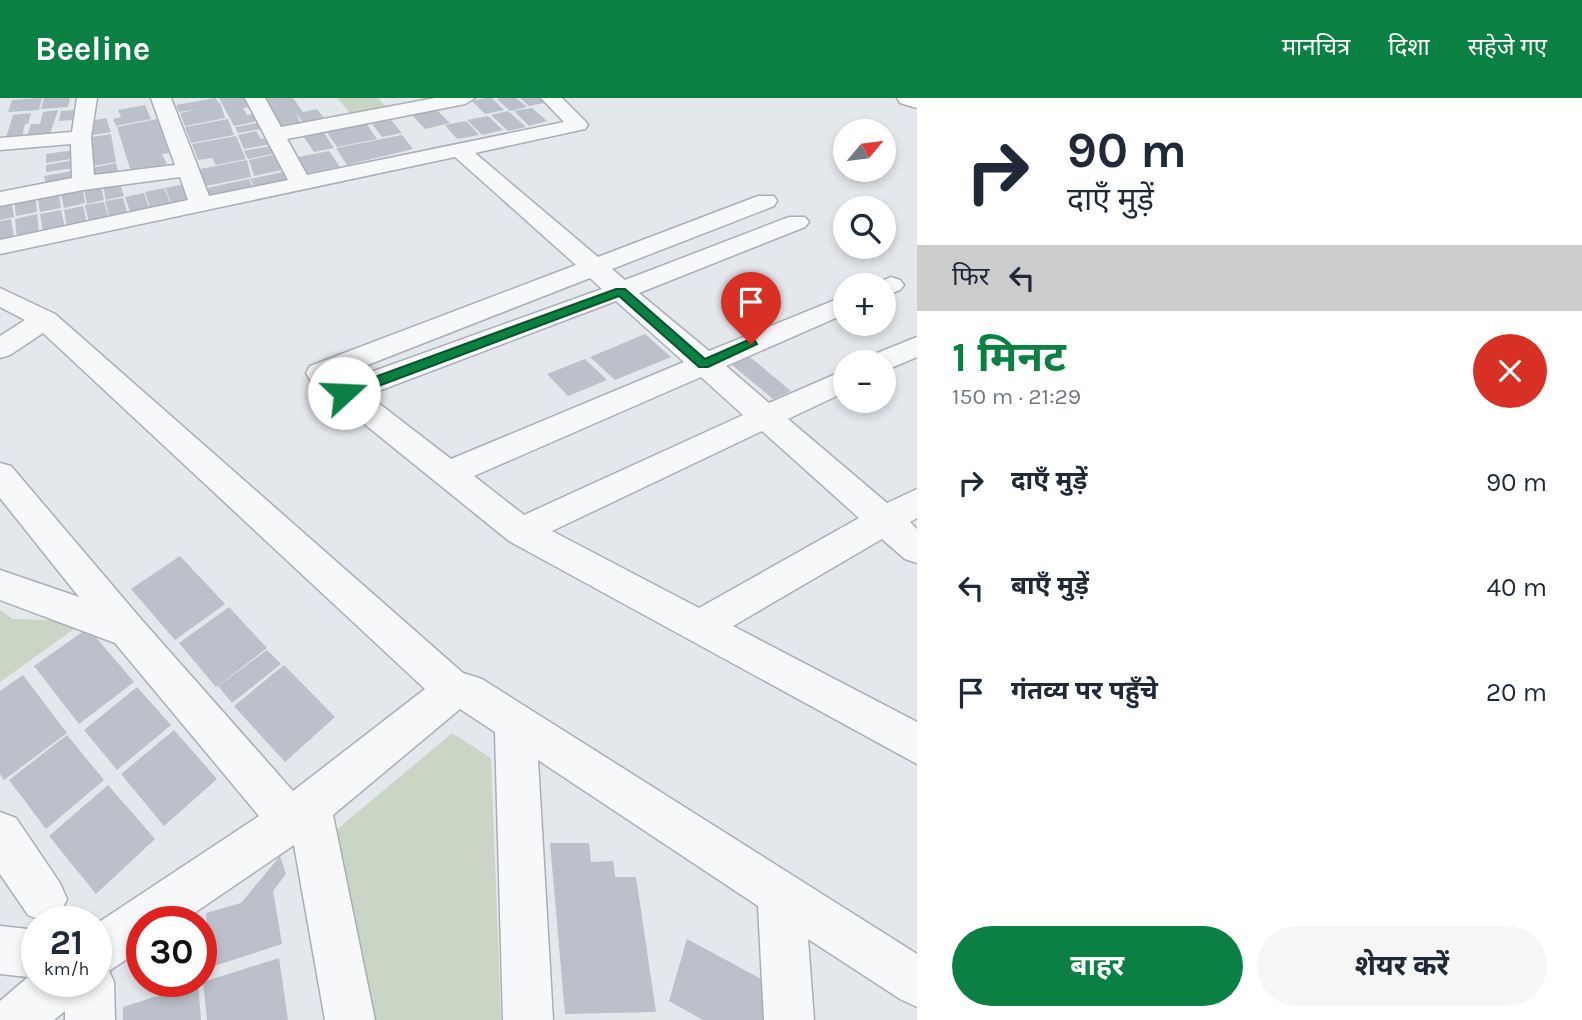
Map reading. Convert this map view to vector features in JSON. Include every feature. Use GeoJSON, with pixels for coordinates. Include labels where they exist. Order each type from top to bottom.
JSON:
{"type":"FeatureCollection","features":[{"type":"Feature","properties":{"kind":"street"},"geometry":{"type":"LineString","coordinates":[[83,183],[81,137],[86,98]]}},
{"type":"Feature","properties":{"kind":"street"},"geometry":{"type":"LineString","coordinates":[[161,98],[201,204]]}},
{"type":"Feature","properties":{"kind":"street"},"geometry":{"type":"LineString","coordinates":[[255,98],[301,184]]}},
{"type":"Feature","properties":{"kind":"street"},"geometry":{"type":"LineString","coordinates":[[274,135],[337,114],[393,104],[465,98]]}},
{"type":"Feature","properties":{"kind":"street"},"geometry":{"type":"LineString","coordinates":[[0,247],[578,125],[551,98]]}},
{"type":"Feature","properties":{"kind":"street"},"geometry":{"type":"LineString","coordinates":[[908,98],[917,102]]}},
{"type":"Feature","properties":{"kind":"street"},"geometry":{"type":"LineString","coordinates":[[393,104],[418,132],[447,151],[596,267],[620,292],[917,549]]}},
{"type":"Feature","properties":{"kind":"street"},"geometry":{"type":"LineString","coordinates":[[0,144],[81,137]]}},
{"type":"Feature","properties":{"kind":"street"},"geometry":{"type":"LineString","coordinates":[[0,198],[83,183],[187,170]]}},
{"type":"Feature","properties":{"kind":"street"},"geometry":{"type":"LineString","coordinates":[[766,201],[320,373],[521,531],[913,737]]}},
{"type":"Feature","properties":{"kind":"street"},"geometry":{"type":"LineString","coordinates":[[344,393],[620,292],[797,222]]}},
{"type":"Feature","properties":{"kind":"street"},"geometry":{"type":"LineString","coordinates":[[0,296],[45,320],[454,690],[468,692],[917,982]]}},
{"type":"Feature","properties":{"kind":"street"},"geometry":{"type":"LineString","coordinates":[[447,474],[833,309]]}},
{"type":"Feature","properties":{"kind":"street"},"geometry":{"type":"LineString","coordinates":[[0,349],[45,320]]}},
{"type":"Feature","properties":{"kind":"street"},"geometry":{"type":"LineString","coordinates":[[896,356],[917,346]]}},
{"type":"Feature","properties":{"kind":"street"},"geometry":{"type":"LineString","coordinates":[[521,531],[833,385]]}},
{"type":"Feature","properties":{"kind":"street"},"geometry":{"type":"LineString","coordinates":[[0,475],[128,631],[300,813],[350,1020]]}},
{"type":"Feature","properties":{"kind":"street"},"geometry":{"type":"LineString","coordinates":[[700,625],[917,502]]}},
{"type":"Feature","properties":{"kind":"street"},"geometry":{"type":"LineString","coordinates":[[0,585],[128,631]]}},
{"type":"Feature","properties":{"kind":"street"},"geometry":{"type":"LineString","coordinates":[[112,941],[300,813],[454,690]]}},
{"type":"Feature","properties":{"kind":"street"},"geometry":{"type":"LineString","coordinates":[[515,722],[528,1020]]}},
{"type":"Feature","properties":{"kind":"street"},"geometry":{"type":"LineString","coordinates":[[0,834],[44,899]]}},
{"type":"Feature","properties":{"kind":"street"},"geometry":{"type":"LineString","coordinates":[[781,894],[789,1020]]}},
{"type":"Feature","properties":{"kind":"street"},"geometry":{"type":"LineString","coordinates":[[0,950],[21,952]]}},
{"type":"Feature","properties":{"kind":"street"},"geometry":{"type":"LineString","coordinates":[[16,1020],[43,997]]}},
{"type":"Feature","properties":{"kind":"street"},"geometry":{"type":"LineString","coordinates":[[89,997],[90,1020]]}},
{"type":"Feature","properties":{"kind":"green space"},"geometry":{"type":"Polygon","coordinates":[[[337,98],[378,98],[387,108],[351,114],[337,98]]]}},
{"type":"Feature","properties":{"kind":"green space"},"geometry":{"type":"Polygon","coordinates":[[[0,610],[13,619],[85,621],[0,682],[0,610]]]}},
{"type":"Feature","properties":{"kind":"green space"},"geometry":{"type":"Polygon","coordinates":[[[452,733],[491,758],[501,1020],[355,1020],[315,848],[452,733]]]}},
{"type":"Feature","properties":{"kind":"building"},"geometry":{"type":"Polygon","coordinates":[[[42,98],[39,110],[8,112],[12,100],[42,98]]]}},
{"type":"Feature","properties":{"kind":"building"},"geometry":{"type":"Polygon","coordinates":[[[44,98],[70,98],[68,107],[41,109],[44,98]]]}},
{"type":"Feature","properties":{"kind":"building"},"geometry":{"type":"Polygon","coordinates":[[[215,98],[221,105],[225,118],[185,126],[180,113],[198,109],[179,112],[176,105],[215,98]]]}},
{"type":"Feature","properties":{"kind":"building"},"geometry":{"type":"Polygon","coordinates":[[[219,98],[248,98],[254,106],[243,108],[247,115],[254,114],[258,121],[234,126],[219,98]]]}},
{"type":"Feature","properties":{"kind":"building"},"geometry":{"type":"Polygon","coordinates":[[[264,98],[293,98],[303,112],[317,109],[325,119],[304,124],[296,113],[301,124],[279,129],[264,98]]]}},
{"type":"Feature","properties":{"kind":"building"},"geometry":{"type":"Polygon","coordinates":[[[492,98],[504,110],[485,114],[472,101],[492,98]]]}},
{"type":"Feature","properties":{"kind":"building"},"geometry":{"type":"Polygon","coordinates":[[[516,98],[527,107],[510,111],[497,99],[516,98]]]}},
{"type":"Feature","properties":{"kind":"building"},"geometry":{"type":"Polygon","coordinates":[[[520,98],[546,98],[550,102],[529,106],[520,98]]]}},
{"type":"Feature","properties":{"kind":"building"},"geometry":{"type":"Polygon","coordinates":[[[145,105],[151,119],[116,126],[113,119],[121,117],[118,110],[145,105]]]}},
{"type":"Feature","properties":{"kind":"building"},"geometry":{"type":"Polygon","coordinates":[[[532,108],[547,121],[529,126],[514,111],[532,108]]]}},
{"type":"Feature","properties":{"kind":"building"},"geometry":{"type":"Polygon","coordinates":[[[58,110],[50,134],[27,136],[31,124],[40,124],[43,112],[58,110]]]}},
{"type":"Feature","properties":{"kind":"building"},"geometry":{"type":"Polygon","coordinates":[[[74,110],[72,120],[59,121],[61,111],[74,110]]]}},
{"type":"Feature","properties":{"kind":"building"},"geometry":{"type":"Polygon","coordinates":[[[437,110],[450,123],[425,129],[412,115],[437,110]]]}},
{"type":"Feature","properties":{"kind":"building"},"geometry":{"type":"Polygon","coordinates":[[[508,111],[526,127],[508,131],[491,115],[508,111]]]}},
{"type":"Feature","properties":{"kind":"building"},"geometry":{"type":"Polygon","coordinates":[[[31,113],[22,137],[6,138],[13,115],[31,113]]]}},
{"type":"Feature","properties":{"kind":"building"},"geometry":{"type":"Polygon","coordinates":[[[488,116],[503,130],[482,135],[467,120],[488,116]]]}},
{"type":"Feature","properties":{"kind":"building"},"geometry":{"type":"Polygon","coordinates":[[[106,118],[111,132],[88,136],[85,122],[106,118]]]}},
{"type":"Feature","properties":{"kind":"building"},"geometry":{"type":"Polygon","coordinates":[[[157,119],[169,153],[162,154],[167,164],[131,172],[117,127],[157,119]]]}},
{"type":"Feature","properties":{"kind":"building"},"geometry":{"type":"Polygon","coordinates":[[[228,119],[234,135],[191,143],[185,127],[228,119]]]}},
{"type":"Feature","properties":{"kind":"building"},"geometry":{"type":"Polygon","coordinates":[[[391,120],[402,133],[382,137],[372,124],[391,120]]]}},
{"type":"Feature","properties":{"kind":"building"},"geometry":{"type":"Polygon","coordinates":[[[466,121],[479,135],[457,139],[445,125],[466,121]]]}},
{"type":"Feature","properties":{"kind":"building"},"geometry":{"type":"Polygon","coordinates":[[[258,123],[261,129],[238,133],[235,127],[258,123]]]}},
{"type":"Feature","properties":{"kind":"building"},"geometry":{"type":"Polygon","coordinates":[[[366,123],[377,139],[337,147],[326,131],[366,123]]]}},
{"type":"Feature","properties":{"kind":"building"},"geometry":{"type":"Polygon","coordinates":[[[256,131],[261,139],[267,138],[271,144],[244,149],[238,135],[256,131]]]}},
{"type":"Feature","properties":{"kind":"building"},"geometry":{"type":"Polygon","coordinates":[[[323,131],[334,148],[314,152],[303,136],[323,131]]]}},
{"type":"Feature","properties":{"kind":"building"},"geometry":{"type":"Polygon","coordinates":[[[111,134],[116,162],[88,167],[86,138],[111,134]]]}},
{"type":"Feature","properties":{"kind":"building"},"geometry":{"type":"Polygon","coordinates":[[[402,135],[413,149],[347,165],[336,148],[402,135]]]}},
{"type":"Feature","properties":{"kind":"building"},"geometry":{"type":"Polygon","coordinates":[[[236,136],[246,159],[216,165],[212,158],[198,160],[192,144],[236,136]]]}},
{"type":"Feature","properties":{"kind":"building"},"geometry":{"type":"Polygon","coordinates":[[[274,145],[278,153],[248,159],[244,151],[274,145]]]}},
{"type":"Feature","properties":{"kind":"building"},"geometry":{"type":"Polygon","coordinates":[[[75,150],[76,158],[46,163],[46,154],[75,150]]]}},
{"type":"Feature","properties":{"kind":"building"},"geometry":{"type":"Polygon","coordinates":[[[329,151],[340,167],[303,174],[293,158],[329,151]]]}},
{"type":"Feature","properties":{"kind":"building"},"geometry":{"type":"Polygon","coordinates":[[[277,154],[281,161],[277,162],[281,170],[254,176],[249,160],[277,154]]]}},
{"type":"Feature","properties":{"kind":"building"},"geometry":{"type":"Polygon","coordinates":[[[74,160],[75,168],[46,172],[46,165],[74,160]]]}},
{"type":"Feature","properties":{"kind":"building"},"geometry":{"type":"Polygon","coordinates":[[[247,160],[251,177],[206,186],[200,169],[247,160]]]}},
{"type":"Feature","properties":{"kind":"building"},"geometry":{"type":"Polygon","coordinates":[[[116,163],[118,171],[87,176],[86,169],[116,163]]]}},
{"type":"Feature","properties":{"kind":"building"},"geometry":{"type":"Polygon","coordinates":[[[77,170],[79,179],[46,185],[44,176],[77,170]]]}},
{"type":"Feature","properties":{"kind":"building"},"geometry":{"type":"Polygon","coordinates":[[[287,171],[292,181],[256,189],[250,179],[287,171]]]}},
{"type":"Feature","properties":{"kind":"building"},"geometry":{"type":"Polygon","coordinates":[[[118,179],[124,196],[106,200],[102,182],[118,179]]]}},
{"type":"Feature","properties":{"kind":"building"},"geometry":{"type":"Polygon","coordinates":[[[249,179],[254,189],[206,198],[202,189],[249,179]]]}},
{"type":"Feature","properties":{"kind":"building"},"geometry":{"type":"Polygon","coordinates":[[[100,182],[104,200],[87,204],[83,185],[100,182]]]}},
{"type":"Feature","properties":{"kind":"building"},"geometry":{"type":"Polygon","coordinates":[[[185,184],[192,201],[172,205],[165,188],[185,184]]]}},
{"type":"Feature","properties":{"kind":"building"},"geometry":{"type":"Polygon","coordinates":[[[82,185],[85,203],[64,208],[60,189],[82,185]]]}},
{"type":"Feature","properties":{"kind":"building"},"geometry":{"type":"Polygon","coordinates":[[[164,188],[171,205],[151,210],[145,192],[164,188]]]}},
{"type":"Feature","properties":{"kind":"building"},"geometry":{"type":"Polygon","coordinates":[[[58,189],[61,208],[40,212],[37,193],[58,189]]]}},
{"type":"Feature","properties":{"kind":"building"},"geometry":{"type":"Polygon","coordinates":[[[35,193],[37,212],[16,216],[14,197],[35,193]]]}},
{"type":"Feature","properties":{"kind":"building"},"geometry":{"type":"Polygon","coordinates":[[[144,193],[150,210],[131,214],[125,197],[144,193]]]}},
{"type":"Feature","properties":{"kind":"building"},"geometry":{"type":"Polygon","coordinates":[[[11,198],[14,217],[0,220],[0,200],[11,198]]]}},
{"type":"Feature","properties":{"kind":"building"},"geometry":{"type":"Polygon","coordinates":[[[123,198],[128,215],[110,219],[105,201],[123,198]]]}},
{"type":"Feature","properties":{"kind":"building"},"geometry":{"type":"Polygon","coordinates":[[[104,202],[109,219],[89,223],[85,205],[104,202]]]}},
{"type":"Feature","properties":{"kind":"building"},"geometry":{"type":"Polygon","coordinates":[[[83,206],[87,223],[67,227],[64,210],[83,206]]]}},
{"type":"Feature","properties":{"kind":"building"},"geometry":{"type":"Polygon","coordinates":[[[61,210],[65,228],[43,232],[40,214],[61,210]]]}},
{"type":"Feature","properties":{"kind":"building"},"geometry":{"type":"Polygon","coordinates":[[[37,214],[39,233],[17,238],[15,219],[37,214]]]}},
{"type":"Feature","properties":{"kind":"building"},"geometry":{"type":"Polygon","coordinates":[[[11,219],[14,239],[0,242],[0,221],[11,219]]]}},
{"type":"Feature","properties":{"kind":"building"},"geometry":{"type":"Polygon","coordinates":[[[645,334],[671,357],[615,380],[590,357],[645,334]]]}},
{"type":"Feature","properties":{"kind":"building"},"geometry":{"type":"Polygon","coordinates":[[[750,357],[791,391],[773,399],[732,365],[750,357]]]}},
{"type":"Feature","properties":{"kind":"building"},"geometry":{"type":"Polygon","coordinates":[[[585,359],[607,380],[568,396],[547,374],[585,359]]]}},
{"type":"Feature","properties":{"kind":"building"},"geometry":{"type":"Polygon","coordinates":[[[180,556],[225,604],[175,640],[131,589],[180,556]]]}},
{"type":"Feature","properties":{"kind":"building"},"geometry":{"type":"Polygon","coordinates":[[[229,607],[267,648],[216,687],[179,643],[229,607]]]}},
{"type":"Feature","properties":{"kind":"building"},"geometry":{"type":"Polygon","coordinates":[[[88,628],[134,682],[79,724],[34,666],[88,628]]]}},
{"type":"Feature","properties":{"kind":"building"},"geometry":{"type":"Polygon","coordinates":[[[267,650],[281,664],[232,703],[218,686],[267,650]]]}},
{"type":"Feature","properties":{"kind":"building"},"geometry":{"type":"Polygon","coordinates":[[[284,665],[335,717],[285,762],[234,706],[284,665]]]}},
{"type":"Feature","properties":{"kind":"building"},"geometry":{"type":"Polygon","coordinates":[[[23,675],[67,733],[4,780],[0,774],[0,691],[23,675]]]}},
{"type":"Feature","properties":{"kind":"building"},"geometry":{"type":"Polygon","coordinates":[[[137,687],[171,725],[117,770],[84,730],[137,687]]]}},
{"type":"Feature","properties":{"kind":"building"},"geometry":{"type":"Polygon","coordinates":[[[174,730],[217,779],[164,826],[121,774],[174,730]]]}},
{"type":"Feature","properties":{"kind":"building"},"geometry":{"type":"Polygon","coordinates":[[[67,735],[104,780],[46,829],[9,780],[67,735]]]}},
{"type":"Feature","properties":{"kind":"building"},"geometry":{"type":"Polygon","coordinates":[[[108,785],[155,839],[96,894],[49,836],[108,785]]]}},
{"type":"Feature","properties":{"kind":"building"},"geometry":{"type":"Polygon","coordinates":[[[550,843],[589,843],[591,862],[613,861],[615,877],[636,877],[656,1012],[565,1014],[550,843]]]}},
{"type":"Feature","properties":{"kind":"building"},"geometry":{"type":"Polygon","coordinates":[[[280,856],[286,874],[273,891],[282,944],[217,965],[217,910],[241,903],[280,856]]]}},
{"type":"Feature","properties":{"kind":"building"},"geometry":{"type":"Polygon","coordinates":[[[687,939],[776,987],[769,1020],[703,1020],[669,1001],[687,939]]]}},
{"type":"Feature","properties":{"kind":"building"},"geometry":{"type":"Polygon","coordinates":[[[279,958],[288,1020],[207,1020],[205,997],[217,997],[217,978],[279,958]]]}},
{"type":"Feature","properties":{"kind":"building"},"geometry":{"type":"Polygon","coordinates":[[[154,997],[199,997],[201,1020],[123,1020],[123,1007],[154,997]]]}},
{"type":"Feature","properties":{"kind":"route"},"geometry":{"type":"LineString","coordinates":[[344,393],[620,292],[704,364],[751,344]]}}]}
